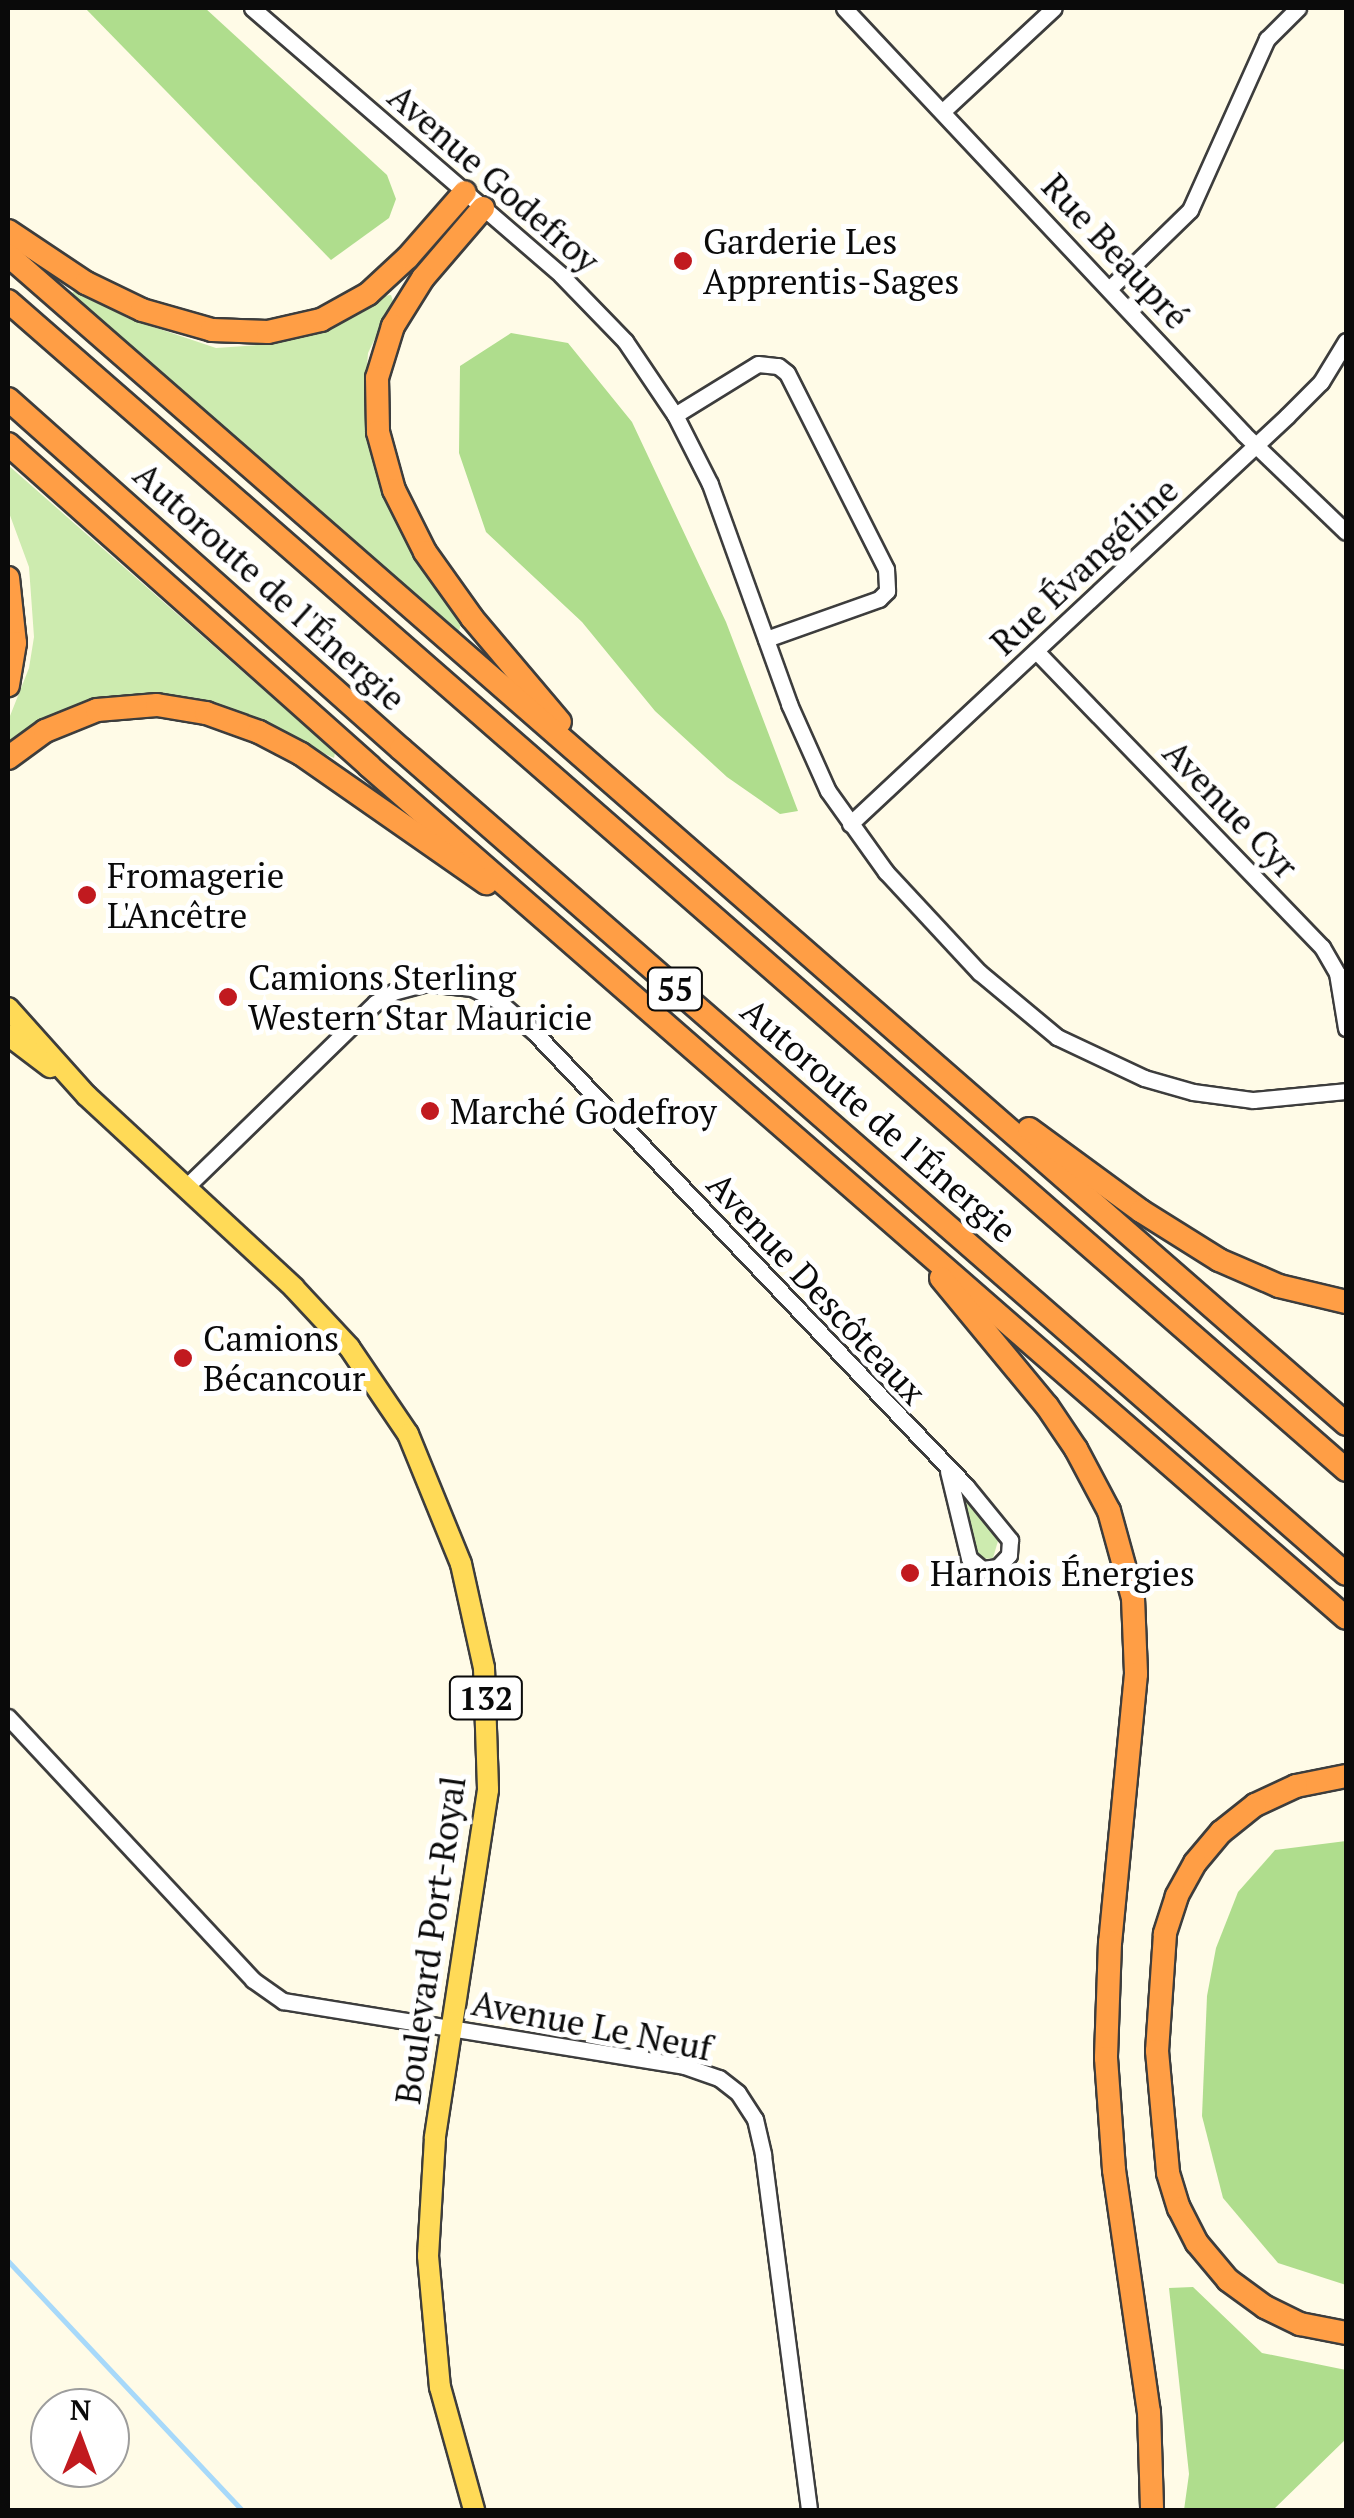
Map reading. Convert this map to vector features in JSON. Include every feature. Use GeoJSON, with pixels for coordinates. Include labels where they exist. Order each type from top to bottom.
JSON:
{"type":"FeatureCollection","features":[{"type":"Feature","properties":{"kind":"highway"},"geometry":{"type":"LineString","coordinates":[[8,232],[86,283],[142,310],[212,330],[268,332],[321,320],[357,302],[474,200]]}},
{"type":"Feature","properties":{"kind":"highway"},"geometry":{"type":"LineString","coordinates":[[474,200],[393,326],[377,378],[380,444],[400,504],[448,588],[608,778]]}},
{"type":"Feature","properties":{"kind":"highway"},"geometry":{"type":"LineString","coordinates":[[8,254],[1346,1424]]}},
{"type":"Feature","properties":{"kind":"highway","name":"Autoroute de l'Énergie"},"geometry":{"type":"LineString","coordinates":[[8,301],[1346,1470]]}},
{"type":"Feature","properties":{"kind":"highway","name":"Autoroute de l'Énergie"},"geometry":{"type":"LineString","coordinates":[[8,399],[415,762],[1346,1574]]}},
{"type":"Feature","properties":{"kind":"highway"},"geometry":{"type":"LineString","coordinates":[[8,444],[1346,1618]]}},
{"type":"Feature","properties":{"kind":"highway"},"geometry":{"type":"LineString","coordinates":[[8,578],[15,643],[8,685]]}},
{"type":"Feature","properties":{"kind":"highway"},"geometry":{"type":"LineString","coordinates":[[8,758],[44,730],[97,710],[158,705],[218,716],[259,732],[316,763],[575,945]]}},
{"type":"Feature","properties":{"kind":"highway"},"geometry":{"type":"LineString","coordinates":[[903,1036],[1121,1197],[1205,1252],[1279,1286],[1346,1302]]}},
{"type":"Feature","properties":{"kind":"highway"},"geometry":{"type":"LineString","coordinates":[[900,1229],[1036,1392],[1076,1449],[1108,1510],[1132,1598],[1136,1674],[1110,1942],[1106,2058],[1114,2170],[1148,2412],[1152,2510]]}},
{"type":"Feature","properties":{"kind":"highway"},"geometry":{"type":"LineString","coordinates":[[1346,1776],[1310,1782],[1269,1798],[1232,1822],[1195,1863],[1177,1896],[1165,1934],[1157,2051],[1171,2185],[1204,2254],[1228,2280],[1265,2307],[1300,2324],[1346,2334]]}},
{"type":"Feature","properties":{"kind":"main road","name":"Boulevard Port-Royal"},"geometry":{"type":"LineString","coordinates":[[8,1008],[87,1096]]}},
{"type":"Feature","properties":{"kind":"main road","name":"Boulevard Port-Royal"},"geometry":{"type":"LineString","coordinates":[[8,1035],[87,1096],[318,1312],[378,1385],[426,1470],[461,1564],[484,1668],[488,1773],[432,2170],[429,2286],[443,2403],[474,2510]]}},
{"type":"Feature","properties":{"kind":"street","name":"Avenue Godefroy"},"geometry":{"type":"LineString","coordinates":[[252,8],[604,316],[675,414],[723,514],[811,758],[850,824],[902,891],[979,972],[1034,1021],[1075,1048],[1144,1078],[1217,1096],[1276,1100],[1346,1091]]}},
{"type":"Feature","properties":{"kind":"street","name":"Rue Beaupré"},"geometry":{"type":"LineString","coordinates":[[844,8],[1256,444],[1346,532]]}},
{"type":"Feature","properties":{"kind":"street"},"geometry":{"type":"LineString","coordinates":[[943,111],[1054,8]]}},
{"type":"Feature","properties":{"kind":"street"},"geometry":{"type":"LineString","coordinates":[[1110,288],[1190,210],[1267,39],[1298,8]]}},
{"type":"Feature","properties":{"kind":"street","name":"Rue Évangéline"},"geometry":{"type":"LineString","coordinates":[[850,824],[1321,382],[1346,341]]}},
{"type":"Feature","properties":{"kind":"street"},"geometry":{"type":"LineString","coordinates":[[675,414],[758,364],[778,366],[787,373],[886,568],[887,591],[879,600],[766,639]]}},
{"type":"Feature","properties":{"kind":"street","name":"Avenue Cyr"},"geometry":{"type":"LineString","coordinates":[[1036,651],[1322,946],[1336,972],[1346,1028]]}},
{"type":"Feature","properties":{"kind":"street","name":"Avenue Descôteaux"},"geometry":{"type":"LineString","coordinates":[[186,1187],[375,1003],[393,992],[426,983],[472,988],[498,1000],[534,1032],[948,1471],[1010,1540],[1008,1558],[998,1567],[982,1569],[969,1558],[948,1471]]}},
{"type":"Feature","properties":{"kind":"street","name":"Avenue Le Neuf"},"geometry":{"type":"LineString","coordinates":[[8,1717],[253,1980],[284,2001],[694,2068],[719,2078],[742,2097],[755,2120],[763,2154],[809,2510]]}},
{"type":"Feature","properties":{"kind":"green space"},"geometry":{"type":"Polygon","coordinates":[[[85,8],[205,8],[387,175],[396,199],[389,218],[331,260],[85,8]]]}},
{"type":"Feature","properties":{"kind":"green space"},"geometry":{"type":"Polygon","coordinates":[[[76,289],[127,318],[216,348],[273,344],[308,336],[352,317],[382,296],[391,295],[393,301],[368,353],[364,406],[369,449],[402,533],[462,621],[459,631],[445,623],[70,295],[76,289]]]}},
{"type":"Feature","properties":{"kind":"green space"},"geometry":{"type":"Polygon","coordinates":[[[511,333],[568,343],[632,422],[726,622],[798,811],[780,814],[727,777],[655,711],[582,622],[486,532],[459,453],[460,366],[511,333]]]}},
{"type":"Feature","properties":{"kind":"green space"},"geometry":{"type":"Polygon","coordinates":[[[8,465],[335,753],[334,758],[221,707],[188,699],[144,697],[103,700],[68,709],[8,748],[8,721],[29,668],[34,637],[29,567],[8,510],[8,465]]]}},
{"type":"Feature","properties":{"kind":"green space"},"geometry":{"type":"Polygon","coordinates":[[[961,1491],[998,1541],[993,1558],[982,1559],[975,1551],[961,1491]]]}},
{"type":"Feature","properties":{"kind":"green space"},"geometry":{"type":"Polygon","coordinates":[[[1346,1841],[1346,2285],[1278,2263],[1223,2198],[1202,2116],[1207,1996],[1216,1948],[1238,1892],[1275,1850],[1346,1841]]]}},
{"type":"Feature","properties":{"kind":"green space"},"geometry":{"type":"Polygon","coordinates":[[[1193,2287],[1262,2353],[1346,2370],[1346,2439],[1273,2510],[1184,2510],[1189,2474],[1169,2288],[1193,2287]]]}},
{"type":"Feature","properties":{"kind":"waterway"},"geometry":{"type":"LineString","coordinates":[[8,2261],[242,2510]]}},
{"type":"Feature","properties":{"kind":"place","name":"Garderie Les Apprentis-Sages"},"geometry":{"type":"Point","coordinates":[683,261]}},
{"type":"Feature","properties":{"kind":"place","name":"Fromagerie L'Ancêtre"},"geometry":{"type":"Point","coordinates":[87,895]}},
{"type":"Feature","properties":{"kind":"place","name":"Camions Sterling Western Star Mauricie"},"geometry":{"type":"Point","coordinates":[228,997]}},
{"type":"Feature","properties":{"kind":"place","name":"Marché Godefroy"},"geometry":{"type":"Point","coordinates":[430,1111]}},
{"type":"Feature","properties":{"kind":"place","name":"Camions Bécancour"},"geometry":{"type":"Point","coordinates":[183,1358]}},
{"type":"Feature","properties":{"kind":"place","name":"Harnois Énergies"},"geometry":{"type":"Point","coordinates":[910,1573]}}]}
